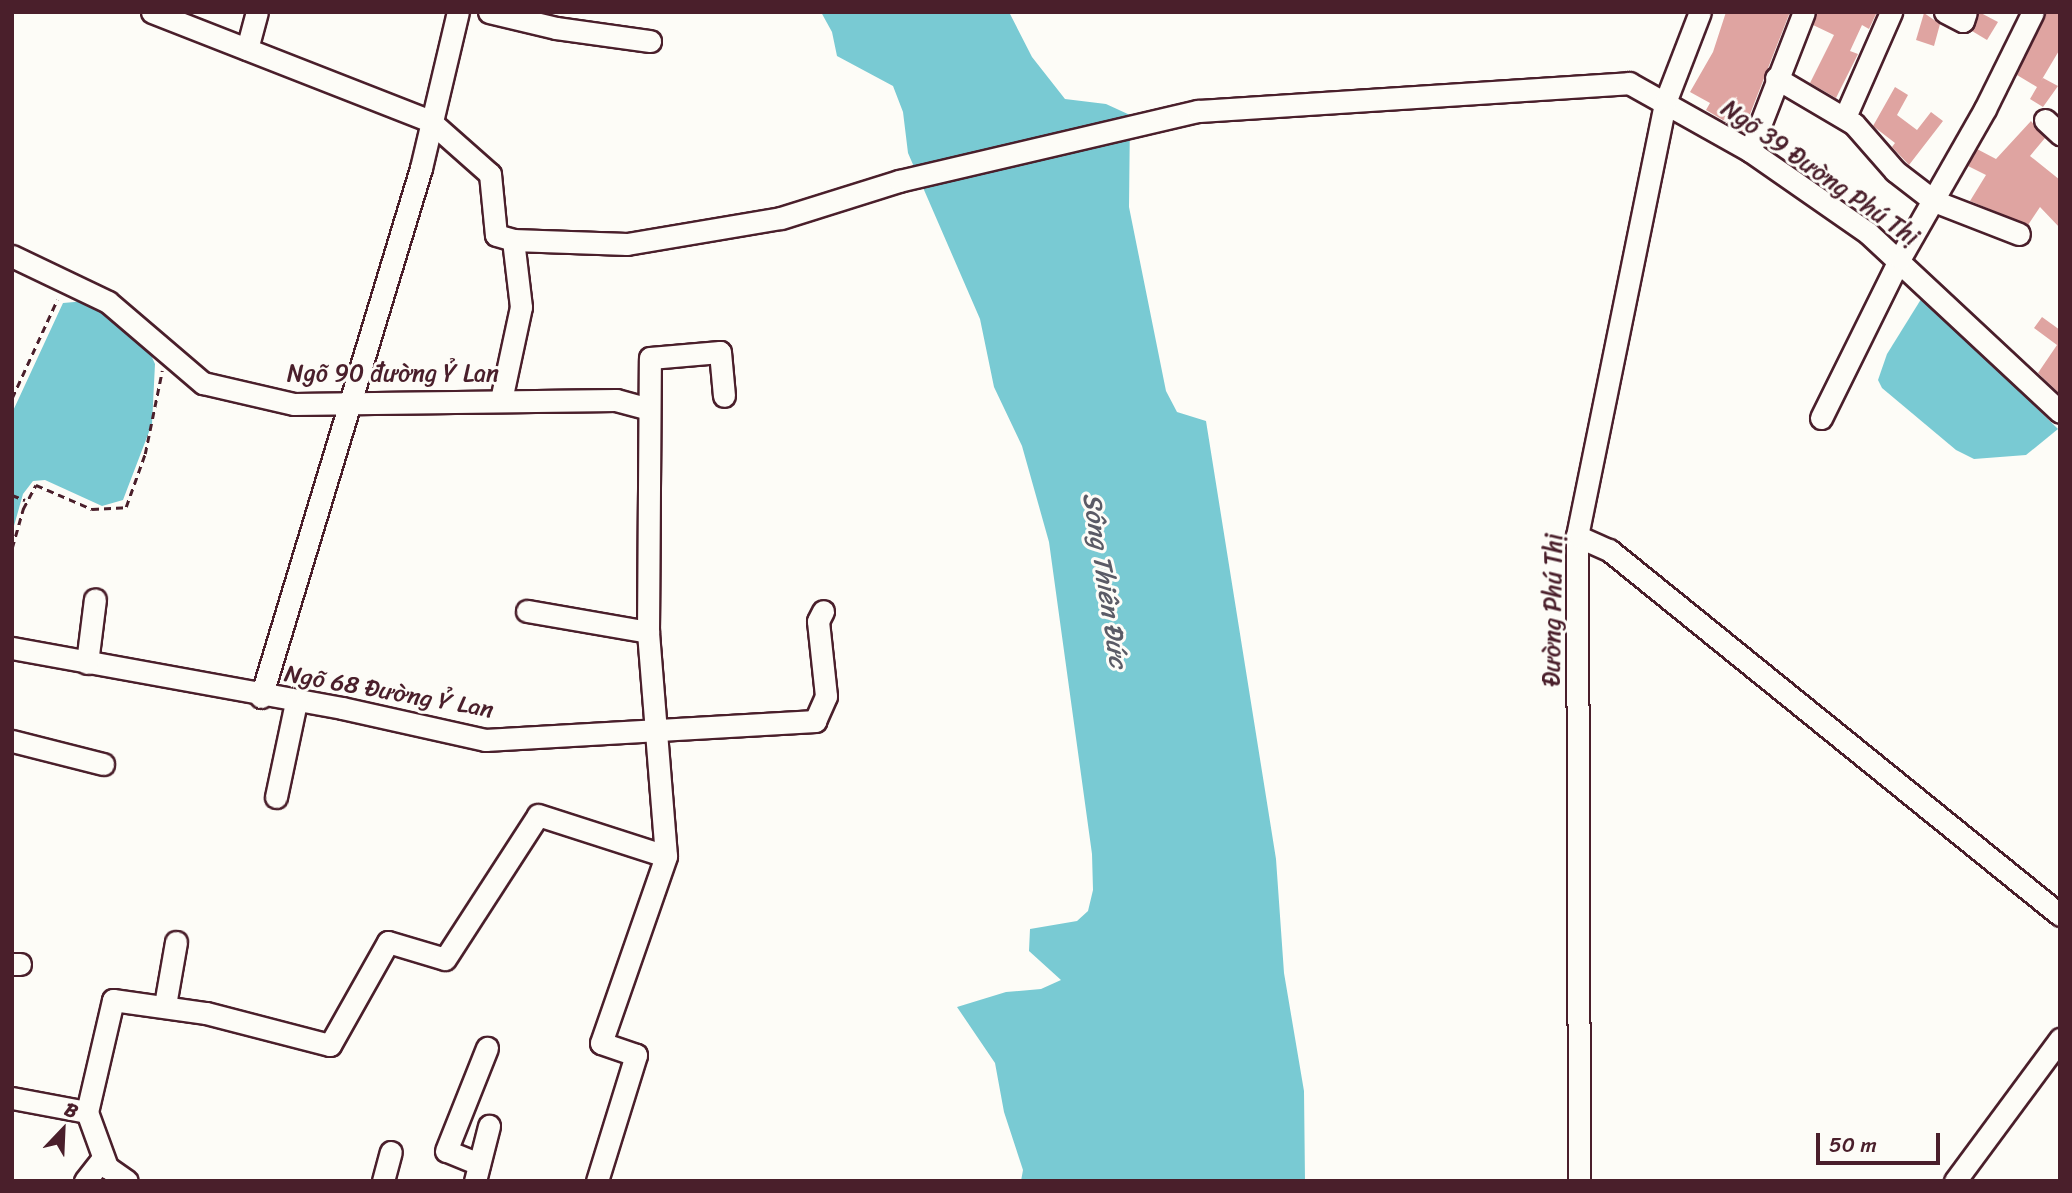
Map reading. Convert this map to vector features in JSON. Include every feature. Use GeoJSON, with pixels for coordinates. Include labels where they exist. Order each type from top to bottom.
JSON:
{"type":"FeatureCollection","features":[{"type":"Feature","properties":{"kind":"street"},"geometry":{"type":"LineString","coordinates":[[152,12],[430,121],[490,174],[496,235],[513,240],[521,307],[501,400]]}},
{"type":"Feature","properties":{"kind":"street"},"geometry":{"type":"LineString","coordinates":[[247,49],[257,12]]}},
{"type":"Feature","properties":{"kind":"street"},"geometry":{"type":"LineString","coordinates":[[261,697],[421,168],[458,12]]}},
{"type":"Feature","properties":{"kind":"street"},"geometry":{"type":"LineString","coordinates":[[489,12],[556,28],[650,41]]}},
{"type":"Feature","properties":{"kind":"street","name":"Đường Phú Thị"},"geometry":{"type":"LineString","coordinates":[[1580,1181],[1577,536],[1666,100],[1700,12]]}},
{"type":"Feature","properties":{"kind":"street"},"geometry":{"type":"LineString","coordinates":[[1750,151],[1776,78],[1804,12]]}},
{"type":"Feature","properties":{"kind":"street"},"geometry":{"type":"LineString","coordinates":[[1845,117],[1891,12]]}},
{"type":"Feature","properties":{"kind":"street"},"geometry":{"type":"LineString","coordinates":[[1945,12],[1963,21],[1966,12]]}},
{"type":"Feature","properties":{"kind":"street"},"geometry":{"type":"LineString","coordinates":[[1821,418],[1900,258],[1934,201],[2034,12]]}},
{"type":"Feature","properties":{"kind":"street"},"geometry":{"type":"LineString","coordinates":[[1776,78],[1845,117],[1895,171],[1934,201],[2019,234]]}},
{"type":"Feature","properties":{"kind":"street","name":"Ngõ 39 Đường Phú Thị"},"geometry":{"type":"LineString","coordinates":[[513,240],[627,244],[781,218],[899,181],[1198,111],[1629,83],[1666,100],[1750,151],[1900,258],[2060,412]]}},
{"type":"Feature","properties":{"kind":"street","name":"Ngõ 90 đường Ỷ Lan"},"geometry":{"type":"LineString","coordinates":[[12,256],[108,302],[203,383],[294,404],[616,400],[646,408]]}},
{"type":"Feature","properties":{"kind":"street"},"geometry":{"type":"LineString","coordinates":[[597,1181],[636,1055],[601,1043],[666,856],[653,727],[648,632],[646,408],[651,395],[650,358],[720,352],[724,396]]}},
{"type":"Feature","properties":{"kind":"street"},"geometry":{"type":"LineString","coordinates":[[1577,536],[1609,550],[2060,915]]}},
{"type":"Feature","properties":{"kind":"street"},"geometry":{"type":"LineString","coordinates":[[87,663],[95,599]]}},
{"type":"Feature","properties":{"kind":"street"},"geometry":{"type":"LineString","coordinates":[[527,611],[648,632]]}},
{"type":"Feature","properties":{"kind":"street","name":"Ngõ 68 Đường Ỷ Lan"},"geometry":{"type":"LineString","coordinates":[[13,649],[485,740],[653,727],[815,721],[826,696],[818,645],[818,621],[822,611]]}},
{"type":"Feature","properties":{"kind":"street"},"geometry":{"type":"LineString","coordinates":[[276,797],[296,702]]}},
{"type":"Feature","properties":{"kind":"street"},"geometry":{"type":"LineString","coordinates":[[12,741],[103,764]]}},
{"type":"Feature","properties":{"kind":"street"},"geometry":{"type":"LineString","coordinates":[[127,1181],[103,1159],[87,1112],[113,1000],[166,1005],[330,1045],[387,942],[444,959],[538,815],[666,856]]}},
{"type":"Feature","properties":{"kind":"street"},"geometry":{"type":"LineString","coordinates":[[166,1005],[176,942]]}},
{"type":"Feature","properties":{"kind":"street"},"geometry":{"type":"LineString","coordinates":[[1955,1181],[2060,1039]]}},
{"type":"Feature","properties":{"kind":"street"},"geometry":{"type":"LineString","coordinates":[[487,1048],[446,1151],[477,1172],[489,1126]]}},
{"type":"Feature","properties":{"kind":"street"},"geometry":{"type":"LineString","coordinates":[[12,1098],[87,1112]]}},
{"type":"Feature","properties":{"kind":"street"},"geometry":{"type":"LineString","coordinates":[[383,1181],[391,1152]]}},
{"type":"Feature","properties":{"kind":"street"},"geometry":{"type":"LineString","coordinates":[[85,1181],[103,1159]]}},
{"type":"Feature","properties":{"kind":"path"},"geometry":{"type":"LineString","coordinates":[[12,398],[66,281]]}},
{"type":"Feature","properties":{"kind":"path"},"geometry":{"type":"LineString","coordinates":[[12,548],[26,500],[36,485],[92,509],[126,507],[157,408],[165,348]]}},
{"type":"Feature","properties":{"kind":"path"},"geometry":{"type":"LineString","coordinates":[[12,495],[26,500]]}},
{"type":"Feature","properties":{"kind":"water","name":"Sông Thiên Đức"},"geometry":{"type":"Polygon","coordinates":[[[821,12],[1009,12],[1032,57],[1065,99],[1106,104],[1130,115],[1129,207],[1166,391],[1177,412],[1206,421],[1276,859],[1284,973],[1304,1091],[1305,1181],[1021,1181],[1023,1170],[1004,1112],[995,1063],[957,1007],[1006,992],[1041,989],[1061,980],[1029,951],[1030,929],[1077,921],[1088,911],[1093,890],[1092,854],[1049,542],[1022,446],[994,387],[980,319],[908,153],[903,112],[893,86],[837,56],[832,32],[821,12]]]}},
{"type":"Feature","properties":{"kind":"water"},"geometry":{"type":"Polygon","coordinates":[[[1923,296],[2058,429],[2026,455],[1974,459],[1956,450],[1882,388],[1878,380],[1887,354],[1923,296]]]}},
{"type":"Feature","properties":{"kind":"water"},"geometry":{"type":"Polygon","coordinates":[[[86,301],[110,314],[151,355],[155,364],[152,424],[123,500],[102,506],[45,480],[33,481],[23,494],[12,533],[12,413],[63,303],[86,301]]]}},
{"type":"Feature","properties":{"kind":"building"},"geometry":{"type":"Polygon","coordinates":[[[1726,12],[1790,12],[1743,132],[1706,110],[1710,103],[1690,92],[1713,52],[1726,12]]]}},
{"type":"Feature","properties":{"kind":"building"},"geometry":{"type":"Polygon","coordinates":[[[1817,12],[1877,12],[1869,29],[1862,25],[1850,51],[1858,54],[1836,98],[1810,83],[1834,35],[1813,25],[1817,12]]]}},
{"type":"Feature","properties":{"kind":"building"},"geometry":{"type":"Polygon","coordinates":[[[1979,12],[1998,22],[1987,40],[1972,31],[1979,12]]]}},
{"type":"Feature","properties":{"kind":"building"},"geometry":{"type":"Polygon","coordinates":[[[2046,12],[2060,12],[2060,49],[2041,81],[2043,78],[2058,86],[2043,107],[2030,99],[2037,87],[2017,75],[2046,12]]]}},
{"type":"Feature","properties":{"kind":"building"},"geometry":{"type":"Polygon","coordinates":[[[1924,13],[1940,24],[1934,46],[1916,40],[1924,13]]]}},
{"type":"Feature","properties":{"kind":"building"},"geometry":{"type":"Polygon","coordinates":[[[1895,87],[1908,95],[1897,115],[1917,130],[1931,112],[1943,121],[1909,165],[1892,147],[1895,143],[1873,126],[1895,87]]]}},
{"type":"Feature","properties":{"kind":"building"},"geometry":{"type":"Polygon","coordinates":[[[2031,121],[2045,138],[2030,156],[2060,180],[2060,228],[2040,207],[2028,225],[1970,201],[1986,175],[1968,166],[1977,149],[1996,159],[2031,121]]]}},
{"type":"Feature","properties":{"kind":"building"},"geometry":{"type":"Polygon","coordinates":[[[2042,317],[2060,330],[2060,394],[2038,373],[2057,345],[2034,328],[2042,317]]]}}]}
